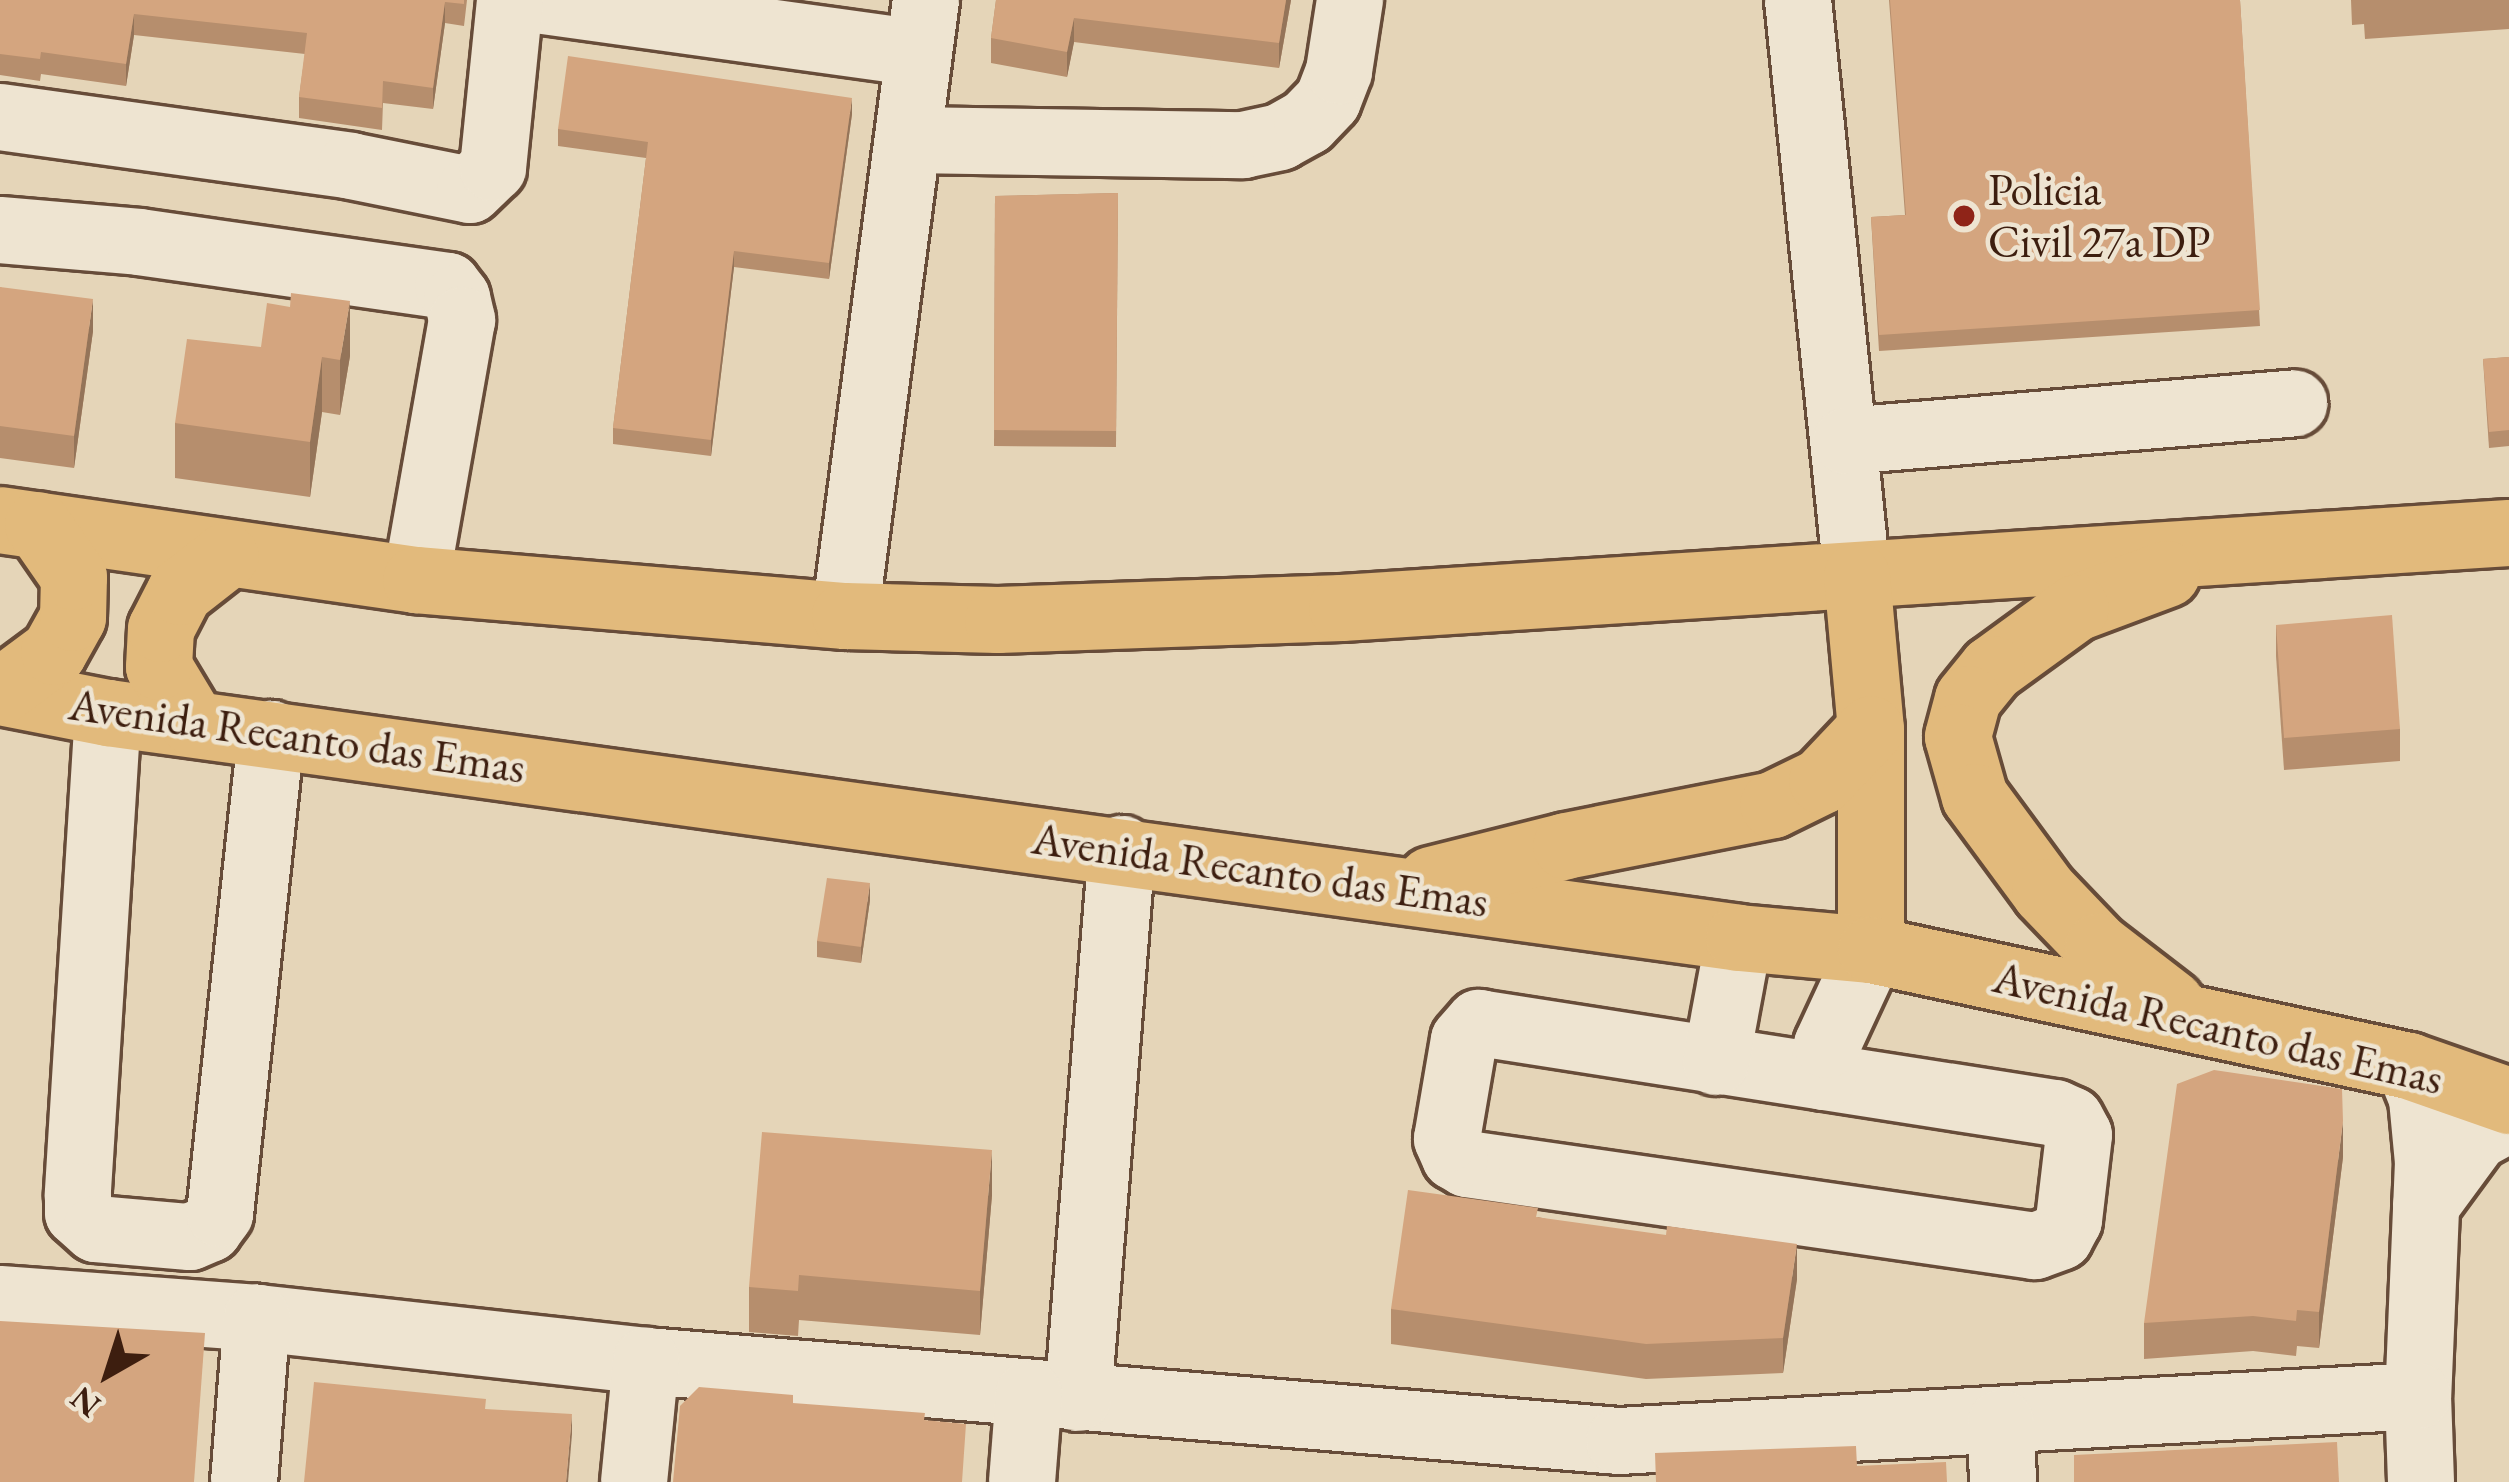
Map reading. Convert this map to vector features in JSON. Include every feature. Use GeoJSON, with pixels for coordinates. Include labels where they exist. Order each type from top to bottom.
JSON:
{"type":"FeatureCollection","features":[{"type":"Feature","properties":{"kind":"main road"},"geometry":{"type":"LineString","coordinates":[[19,523],[416,580],[844,616],[998,620],[1206,614],[2509,533]]}},
{"type":"Feature","properties":{"kind":"main road"},"geometry":{"type":"LineString","coordinates":[[0,692],[54,652],[73,618],[74,577],[19,523]]}},
{"type":"Feature","properties":{"kind":"main road"},"geometry":{"type":"LineString","coordinates":[[2186,1015],[2098,947],[2045,892],[1975,797],[1958,737],[1968,699],[1992,669],[2077,608],[2232,548]]}},
{"type":"Feature","properties":{"kind":"main road"},"geometry":{"type":"LineString","coordinates":[[192,722],[159,667],[161,628],[180,592],[226,556]]}},
{"type":"Feature","properties":{"kind":"main road"},"geometry":{"type":"LineString","coordinates":[[1857,576],[1871,729],[1870,950]]}},
{"type":"Feature","properties":{"kind":"main road","name":"Avenida Recanto das Emas"},"geometry":{"type":"LineString","coordinates":[[0,692],[108,713],[1122,849],[1739,938],[1870,950],[2409,1066],[2509,1101]]}},
{"type":"Feature","properties":{"kind":"main road"},"geometry":{"type":"LineString","coordinates":[[1362,886],[1439,880],[1566,846],[1774,805],[1822,781],[1871,729]]}},
{"type":"Feature","properties":{"kind":"street"},"geometry":{"type":"LineString","coordinates":[[0,117],[351,166],[470,190],[493,168],[510,0]]}},
{"type":"Feature","properties":{"kind":"street"},"geometry":{"type":"LineString","coordinates":[[537,0],[922,26],[844,616]]}},
{"type":"Feature","properties":{"kind":"street"},"geometry":{"type":"LineString","coordinates":[[910,140],[1244,145],[1280,137],[1307,122],[1328,100],[1340,71],[1350,0]]}},
{"type":"Feature","properties":{"kind":"street"},"geometry":{"type":"LineString","coordinates":[[1798,0],[1857,576]]}},
{"type":"Feature","properties":{"kind":"street"},"geometry":{"type":"LineString","coordinates":[[140,242],[157,139]]}},
{"type":"Feature","properties":{"kind":"street"},"geometry":{"type":"LineString","coordinates":[[0,230],[140,242],[448,286],[458,298],[462,320],[416,580]]}},
{"type":"Feature","properties":{"kind":"street"},"geometry":{"type":"LineString","coordinates":[[1846,441],[2294,403]]}},
{"type":"Feature","properties":{"kind":"street"},"geometry":{"type":"LineString","coordinates":[[108,713],[78,1196],[78,1213],[96,1229],[190,1237],[208,1229],[220,1214],[271,734]]}},
{"type":"Feature","properties":{"kind":"street"},"geometry":{"type":"LineString","coordinates":[[1022,1482],[1054,1396],[1122,849]]}},
{"type":"Feature","properties":{"kind":"street"},"geometry":{"type":"LineString","coordinates":[[1716,1062],[1739,938]]}},
{"type":"Feature","properties":{"kind":"street"},"geometry":{"type":"LineString","coordinates":[[1823,1077],[1827,1045],[1870,950]]}},
{"type":"Feature","properties":{"kind":"street"},"geometry":{"type":"LineString","coordinates":[[1479,1023],[1716,1062],[2055,1113],[2071,1120],[2080,1150],[2069,1220],[2060,1238],[2035,1246],[1467,1164],[1448,1148],[1464,1040],[1479,1023]]}},
{"type":"Feature","properties":{"kind":"street"},"geometry":{"type":"LineString","coordinates":[[2409,1066],[2422,1099],[2426,1132],[2417,1396],[2421,1482]]}},
{"type":"Feature","properties":{"kind":"street"},"geometry":{"type":"LineString","coordinates":[[2426,1205],[2476,1137],[2509,1119]]}},
{"type":"Feature","properties":{"kind":"street"},"geometry":{"type":"LineString","coordinates":[[0,1300],[257,1318],[646,1361],[1054,1396],[1620,1462],[2002,1453],[2417,1396]]}},
{"type":"Feature","properties":{"kind":"street"},"geometry":{"type":"LineString","coordinates":[[244,1482],[257,1318]]}},
{"type":"Feature","properties":{"kind":"street"},"geometry":{"type":"LineString","coordinates":[[634,1482],[646,1361]]}},
{"type":"Feature","properties":{"kind":"building"},"geometry":{"type":"Polygon","coordinates":[[[0,0],[464,0],[464,4],[445,2],[433,88],[383,81],[382,108],[299,97],[307,33],[134,14],[126,64],[41,52],[40,59],[0,54],[0,0]]]}},
{"type":"Feature","properties":{"kind":"building"},"geometry":{"type":"Polygon","coordinates":[[[996,0],[1286,0],[1279,43],[1074,18],[1067,52],[991,38],[996,0]]]}},
{"type":"Feature","properties":{"kind":"building"},"geometry":{"type":"Polygon","coordinates":[[[1890,0],[2240,0],[2260,310],[1879,335],[1871,217],[1906,215],[1890,0]]]}},
{"type":"Feature","properties":{"kind":"building"},"geometry":{"type":"Polygon","coordinates":[[[568,56],[852,98],[829,263],[734,251],[711,440],[613,428],[648,142],[558,129],[568,56]]]}},
{"type":"Feature","properties":{"kind":"building"},"geometry":{"type":"Polygon","coordinates":[[[1118,193],[1116,431],[994,430],[995,196],[1118,193]]]}},
{"type":"Feature","properties":{"kind":"building"},"geometry":{"type":"Polygon","coordinates":[[[0,287],[93,299],[74,436],[0,426],[0,287]]]}},
{"type":"Feature","properties":{"kind":"building"},"geometry":{"type":"Polygon","coordinates":[[[291,293],[350,301],[340,360],[322,357],[310,442],[175,423],[187,339],[261,347],[267,303],[290,307],[291,293]]]}},
{"type":"Feature","properties":{"kind":"building"},"geometry":{"type":"Polygon","coordinates":[[[2509,357],[2509,430],[2489,432],[2483,359],[2509,357]]]}},
{"type":"Feature","properties":{"kind":"building"},"geometry":{"type":"Polygon","coordinates":[[[2392,615],[2400,729],[2284,738],[2276,625],[2392,615]]]}},
{"type":"Feature","properties":{"kind":"building"},"geometry":{"type":"Polygon","coordinates":[[[827,878],[870,883],[861,947],[817,941],[827,878]]]}},
{"type":"Feature","properties":{"kind":"building"},"geometry":{"type":"Polygon","coordinates":[[[2214,1070],[2342,1089],[2343,1121],[2319,1312],[2297,1310],[2296,1321],[2253,1316],[2144,1323],[2177,1084],[2214,1070]]]}},
{"type":"Feature","properties":{"kind":"building"},"geometry":{"type":"Polygon","coordinates":[[[762,1132],[992,1150],[980,1291],[799,1275],[798,1291],[749,1287],[762,1132]]]}},
{"type":"Feature","properties":{"kind":"building"},"geometry":{"type":"Polygon","coordinates":[[[1408,1190],[1538,1208],[1536,1217],[1666,1235],[1667,1226],[1797,1244],[1783,1338],[1646,1344],[1391,1309],[1408,1190]]]}},
{"type":"Feature","properties":{"kind":"building"},"geometry":{"type":"Polygon","coordinates":[[[0,1321],[205,1333],[194,1482],[0,1482],[0,1321]]]}},
{"type":"Feature","properties":{"kind":"building"},"geometry":{"type":"Polygon","coordinates":[[[314,1382],[486,1399],[485,1409],[572,1414],[566,1482],[304,1482],[314,1382]]]}},
{"type":"Feature","properties":{"kind":"building"},"geometry":{"type":"Polygon","coordinates":[[[699,1387],[793,1395],[793,1403],[925,1413],[924,1420],[966,1424],[962,1482],[673,1482],[680,1406],[699,1387]]]}},
{"type":"Feature","properties":{"kind":"building"},"geometry":{"type":"Polygon","coordinates":[[[2337,1442],[2339,1482],[2074,1482],[2074,1455],[2337,1442]]]}},
{"type":"Feature","properties":{"kind":"building"},"geometry":{"type":"Polygon","coordinates":[[[1856,1446],[1857,1466],[1946,1462],[1947,1482],[1656,1482],[1655,1453],[1856,1446]]]}},
{"type":"Feature","properties":{"kind":"place","name":"Policia Civil 27a DP"},"geometry":{"type":"Point","coordinates":[1964,216]}}]}
